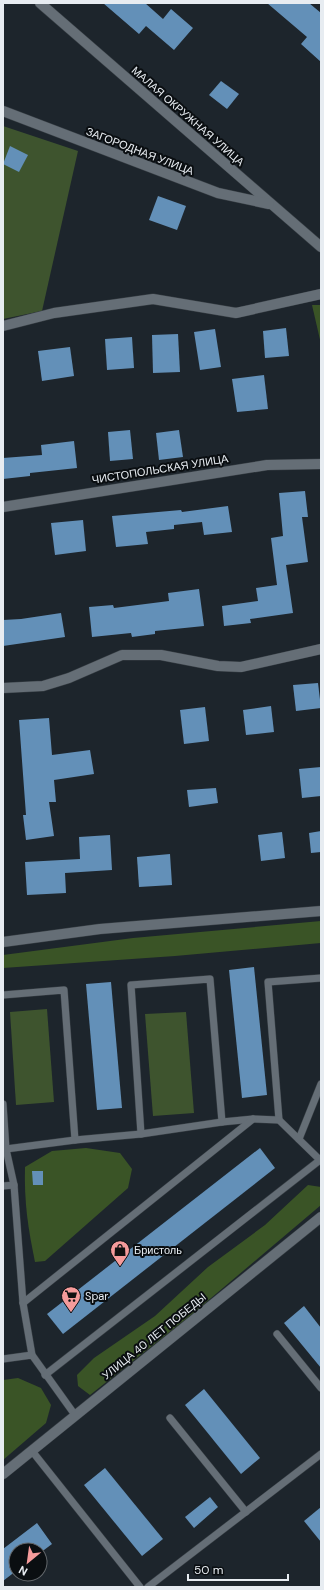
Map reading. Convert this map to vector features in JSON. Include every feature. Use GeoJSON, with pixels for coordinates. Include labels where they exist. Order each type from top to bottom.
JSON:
{"type":"FeatureCollection","features":[{"type":"Feature","properties":{"kind":"street","name":"МАЛАЯ ОКРУЖНАЯ УЛИЦА"},"geometry":{"type":"LineString","coordinates":[[40,3],[321,247]]}},
{"type":"Feature","properties":{"kind":"street","name":"ЗАГОРОДНАЯ УЛИЦА"},"geometry":{"type":"LineString","coordinates":[[3,111],[218,193],[271,205]]}},
{"type":"Feature","properties":{"kind":"street"},"geometry":{"type":"LineString","coordinates":[[3,326],[54,313],[153,299],[236,313],[321,294]]}},
{"type":"Feature","properties":{"kind":"street","name":"ЧИСТОПОЛЬСКАЯ УЛИЦА"},"geometry":{"type":"LineString","coordinates":[[3,507],[267,465],[321,464]]}},
{"type":"Feature","properties":{"kind":"street"},"geometry":{"type":"LineString","coordinates":[[3,688],[43,686],[69,678],[122,655],[161,655],[218,666],[241,667],[321,648]]}},
{"type":"Feature","properties":{"kind":"street"},"geometry":{"type":"LineString","coordinates":[[3,942],[100,929],[321,911]]}},
{"type":"Feature","properties":{"kind":"street","name":"УЛИЦА 40 ЛЕТ ПОБЕДЫ"},"geometry":{"type":"LineString","coordinates":[[3,1474],[321,1217]]}},
{"type":"Feature","properties":{"kind":"lane"},"geometry":{"type":"LineString","coordinates":[[279,1120],[268,982],[321,978]]}},
{"type":"Feature","properties":{"kind":"lane"},"geometry":{"type":"LineString","coordinates":[[141,1134],[131,985],[210,980],[222,1122]]}},
{"type":"Feature","properties":{"kind":"lane"},"geometry":{"type":"LineString","coordinates":[[3,995],[64,990],[75,1140]]}},
{"type":"Feature","properties":{"kind":"lane"},"geometry":{"type":"LineString","coordinates":[[299,1139],[321,1084]]}},
{"type":"Feature","properties":{"kind":"lane"},"geometry":{"type":"LineString","coordinates":[[3,1104],[6,1149],[14,1185],[23,1303],[32,1355],[75,1415]]}},
{"type":"Feature","properties":{"kind":"lane"},"geometry":{"type":"LineString","coordinates":[[23,1303],[253,1119]]}},
{"type":"Feature","properties":{"kind":"lane"},"geometry":{"type":"LineString","coordinates":[[6,1149],[75,1140],[141,1134],[253,1119],[279,1120],[321,1161],[45,1375]]}},
{"type":"Feature","properties":{"kind":"lane"},"geometry":{"type":"LineString","coordinates":[[3,1186],[14,1185]]}},
{"type":"Feature","properties":{"kind":"lane"},"geometry":{"type":"LineString","coordinates":[[278,1334],[321,1388]]}},
{"type":"Feature","properties":{"kind":"lane"},"geometry":{"type":"LineString","coordinates":[[3,1359],[32,1355]]}},
{"type":"Feature","properties":{"kind":"lane"},"geometry":{"type":"LineString","coordinates":[[170,1418],[246,1512]]}},
{"type":"Feature","properties":{"kind":"lane"},"geometry":{"type":"LineString","coordinates":[[32,1451],[140,1587]]}},
{"type":"Feature","properties":{"kind":"lane"},"geometry":{"type":"LineString","coordinates":[[148,1587],[321,1454]]}},
{"type":"Feature","properties":{"kind":"green space"},"geometry":{"type":"Polygon","coordinates":[[[3,126],[78,151],[42,311],[3,319],[3,126]]]}},
{"type":"Feature","properties":{"kind":"green space"},"geometry":{"type":"Polygon","coordinates":[[[312,305],[321,305],[321,344],[312,305]]]}},
{"type":"Feature","properties":{"kind":"green space"},"geometry":{"type":"Polygon","coordinates":[[[321,921],[321,943],[175,956],[3,968],[3,955],[133,938],[321,921]]]}},
{"type":"Feature","properties":{"kind":"green space"},"geometry":{"type":"Polygon","coordinates":[[[47,1009],[54,1102],[16,1105],[10,1012],[47,1009]]]}},
{"type":"Feature","properties":{"kind":"green space"},"geometry":{"type":"Polygon","coordinates":[[[186,1012],[194,1113],[153,1116],[145,1014],[186,1012]]]}},
{"type":"Feature","properties":{"kind":"green space"},"geometry":{"type":"Polygon","coordinates":[[[86,1148],[120,1153],[132,1169],[128,1188],[45,1261],[35,1262],[27,1215],[25,1167],[52,1151],[86,1148]]]}},
{"type":"Feature","properties":{"kind":"green space"},"geometry":{"type":"Polygon","coordinates":[[[308,1185],[321,1187],[321,1205],[191,1315],[90,1395],[78,1386],[77,1375],[94,1358],[155,1316],[208,1267],[265,1225],[308,1185]]]}},
{"type":"Feature","properties":{"kind":"green space"},"geometry":{"type":"Polygon","coordinates":[[[18,1378],[41,1388],[51,1405],[46,1423],[3,1460],[3,1380],[18,1378]]]}},
{"type":"Feature","properties":{"kind":"building"},"geometry":{"type":"Polygon","coordinates":[[[103,3],[145,3],[163,19],[171,9],[193,28],[174,50],[146,26],[139,34],[103,3]]]}},
{"type":"Feature","properties":{"kind":"building"},"geometry":{"type":"Polygon","coordinates":[[[267,3],[309,3],[321,13],[321,62],[301,44],[307,37],[267,3]]]}},
{"type":"Feature","properties":{"kind":"building"},"geometry":{"type":"Polygon","coordinates":[[[221,81],[239,94],[227,109],[209,95],[221,81]]]}},
{"type":"Feature","properties":{"kind":"building"},"geometry":{"type":"Polygon","coordinates":[[[10,146],[28,155],[19,172],[3,164],[10,146]]]}},
{"type":"Feature","properties":{"kind":"building"},"geometry":{"type":"Polygon","coordinates":[[[158,196],[186,206],[177,230],[149,220],[158,196]]]}},
{"type":"Feature","properties":{"kind":"building"},"geometry":{"type":"Polygon","coordinates":[[[286,328],[289,356],[265,358],[263,331],[286,328]]]}},
{"type":"Feature","properties":{"kind":"building"},"geometry":{"type":"Polygon","coordinates":[[[215,329],[221,367],[200,370],[194,332],[215,329]]]}},
{"type":"Feature","properties":{"kind":"building"},"geometry":{"type":"Polygon","coordinates":[[[178,334],[180,372],[153,373],[152,335],[178,334]]]}},
{"type":"Feature","properties":{"kind":"building"},"geometry":{"type":"Polygon","coordinates":[[[132,337],[134,368],[107,370],[105,339],[132,337]]]}},
{"type":"Feature","properties":{"kind":"building"},"geometry":{"type":"Polygon","coordinates":[[[70,347],[74,376],[42,381],[38,351],[70,347]]]}},
{"type":"Feature","properties":{"kind":"building"},"geometry":{"type":"Polygon","coordinates":[[[264,375],[268,409],[237,412],[232,379],[264,375]]]}},
{"type":"Feature","properties":{"kind":"building"},"geometry":{"type":"Polygon","coordinates":[[[130,430],[133,459],[110,461],[108,432],[130,430]]]}},
{"type":"Feature","properties":{"kind":"building"},"geometry":{"type":"Polygon","coordinates":[[[179,430],[183,457],[159,460],[156,433],[179,430]]]}},
{"type":"Feature","properties":{"kind":"building"},"geometry":{"type":"Polygon","coordinates":[[[74,441],[77,468],[30,473],[30,476],[3,479],[3,458],[42,455],[41,445],[74,441]]]}},
{"type":"Feature","properties":{"kind":"building"},"geometry":{"type":"Polygon","coordinates":[[[305,491],[308,517],[302,517],[308,562],[286,565],[293,613],[250,619],[251,623],[224,626],[222,606],[258,601],[256,588],[277,585],[271,538],[283,536],[279,493],[305,491]]]}},
{"type":"Feature","properties":{"kind":"building"},"geometry":{"type":"Polygon","coordinates":[[[228,506],[232,532],[204,535],[202,522],[174,525],[174,529],[146,532],[148,544],[116,547],[112,516],[181,510],[182,512],[228,506]]]}},
{"type":"Feature","properties":{"kind":"building"},"geometry":{"type":"Polygon","coordinates":[[[83,520],[86,551],[55,555],[51,523],[83,520]]]}},
{"type":"Feature","properties":{"kind":"building"},"geometry":{"type":"Polygon","coordinates":[[[199,589],[204,626],[155,631],[155,634],[132,637],[131,633],[92,637],[89,607],[113,605],[114,608],[169,601],[168,593],[199,589]]]}},
{"type":"Feature","properties":{"kind":"building"},"geometry":{"type":"Polygon","coordinates":[[[61,613],[65,637],[3,646],[3,620],[61,613]]]}},
{"type":"Feature","properties":{"kind":"building"},"geometry":{"type":"Polygon","coordinates":[[[318,683],[321,708],[296,711],[293,685],[318,683]]]}},
{"type":"Feature","properties":{"kind":"building"},"geometry":{"type":"Polygon","coordinates":[[[271,706],[274,732],[246,735],[243,710],[271,706]]]}},
{"type":"Feature","properties":{"kind":"building"},"geometry":{"type":"Polygon","coordinates":[[[205,707],[209,741],[184,744],[180,710],[205,707]]]}},
{"type":"Feature","properties":{"kind":"building"},"geometry":{"type":"Polygon","coordinates":[[[49,718],[52,755],[90,750],[94,774],[54,780],[56,802],[49,802],[54,836],[26,840],[23,815],[26,815],[19,720],[49,718]]]}},
{"type":"Feature","properties":{"kind":"building"},"geometry":{"type":"Polygon","coordinates":[[[321,767],[321,796],[302,798],[299,769],[321,767]]]}},
{"type":"Feature","properties":{"kind":"building"},"geometry":{"type":"Polygon","coordinates":[[[216,788],[218,803],[189,807],[187,790],[216,788]]]}},
{"type":"Feature","properties":{"kind":"building"},"geometry":{"type":"Polygon","coordinates":[[[321,831],[321,852],[311,853],[309,833],[321,831]]]}},
{"type":"Feature","properties":{"kind":"building"},"geometry":{"type":"Polygon","coordinates":[[[282,832],[285,858],[261,861],[258,835],[282,832]]]}},
{"type":"Feature","properties":{"kind":"building"},"geometry":{"type":"Polygon","coordinates":[[[110,835],[112,870],[65,873],[66,893],[27,895],[25,862],[80,859],[79,837],[110,835]]]}},
{"type":"Feature","properties":{"kind":"building"},"geometry":{"type":"Polygon","coordinates":[[[170,854],[172,885],[139,887],[137,857],[170,854]]]}},
{"type":"Feature","properties":{"kind":"building"},"geometry":{"type":"Polygon","coordinates":[[[254,967],[267,1095],[242,1098],[229,970],[254,967]]]}},
{"type":"Feature","properties":{"kind":"building"},"geometry":{"type":"Polygon","coordinates":[[[111,982],[122,1108],[97,1110],[86,984],[111,982]]]}},
{"type":"Feature","properties":{"kind":"building"},"geometry":{"type":"Polygon","coordinates":[[[260,1148],[275,1168],[63,1334],[47,1314],[260,1148]]]}},
{"type":"Feature","properties":{"kind":"building"},"geometry":{"type":"Polygon","coordinates":[[[32,1171],[43,1171],[43,1185],[33,1185],[32,1171]]]}},
{"type":"Feature","properties":{"kind":"building"},"geometry":{"type":"Polygon","coordinates":[[[304,1306],[321,1328],[321,1368],[284,1323],[304,1306]]]}},
{"type":"Feature","properties":{"kind":"building"},"geometry":{"type":"Polygon","coordinates":[[[204,1389],[260,1458],[241,1474],[185,1405],[204,1389]]]}},
{"type":"Feature","properties":{"kind":"building"},"geometry":{"type":"Polygon","coordinates":[[[105,1468],[163,1539],[142,1556],[84,1485],[105,1468]]]}},
{"type":"Feature","properties":{"kind":"building"},"geometry":{"type":"Polygon","coordinates":[[[210,1497],[218,1507],[194,1528],[185,1517],[210,1497]]]}},
{"type":"Feature","properties":{"kind":"building"},"geometry":{"type":"Polygon","coordinates":[[[321,1507],[321,1542],[304,1521],[321,1507]]]}},
{"type":"Feature","properties":{"kind":"building"},"geometry":{"type":"Polygon","coordinates":[[[37,1523],[52,1544],[48,1547],[48,1542],[12,1542],[37,1523]]]}},
{"type":"Feature","properties":{"kind":"building"},"geometry":{"type":"Polygon","coordinates":[[[8,1545],[8,1577],[3,1581],[3,1549],[8,1545]]]}},
{"type":"Feature","properties":{"kind":"place","name":"Бристоль"},"geometry":{"type":"Point","coordinates":[120,1267]}},
{"type":"Feature","properties":{"kind":"place","name":"Spar"},"geometry":{"type":"Point","coordinates":[71,1313]}}]}
